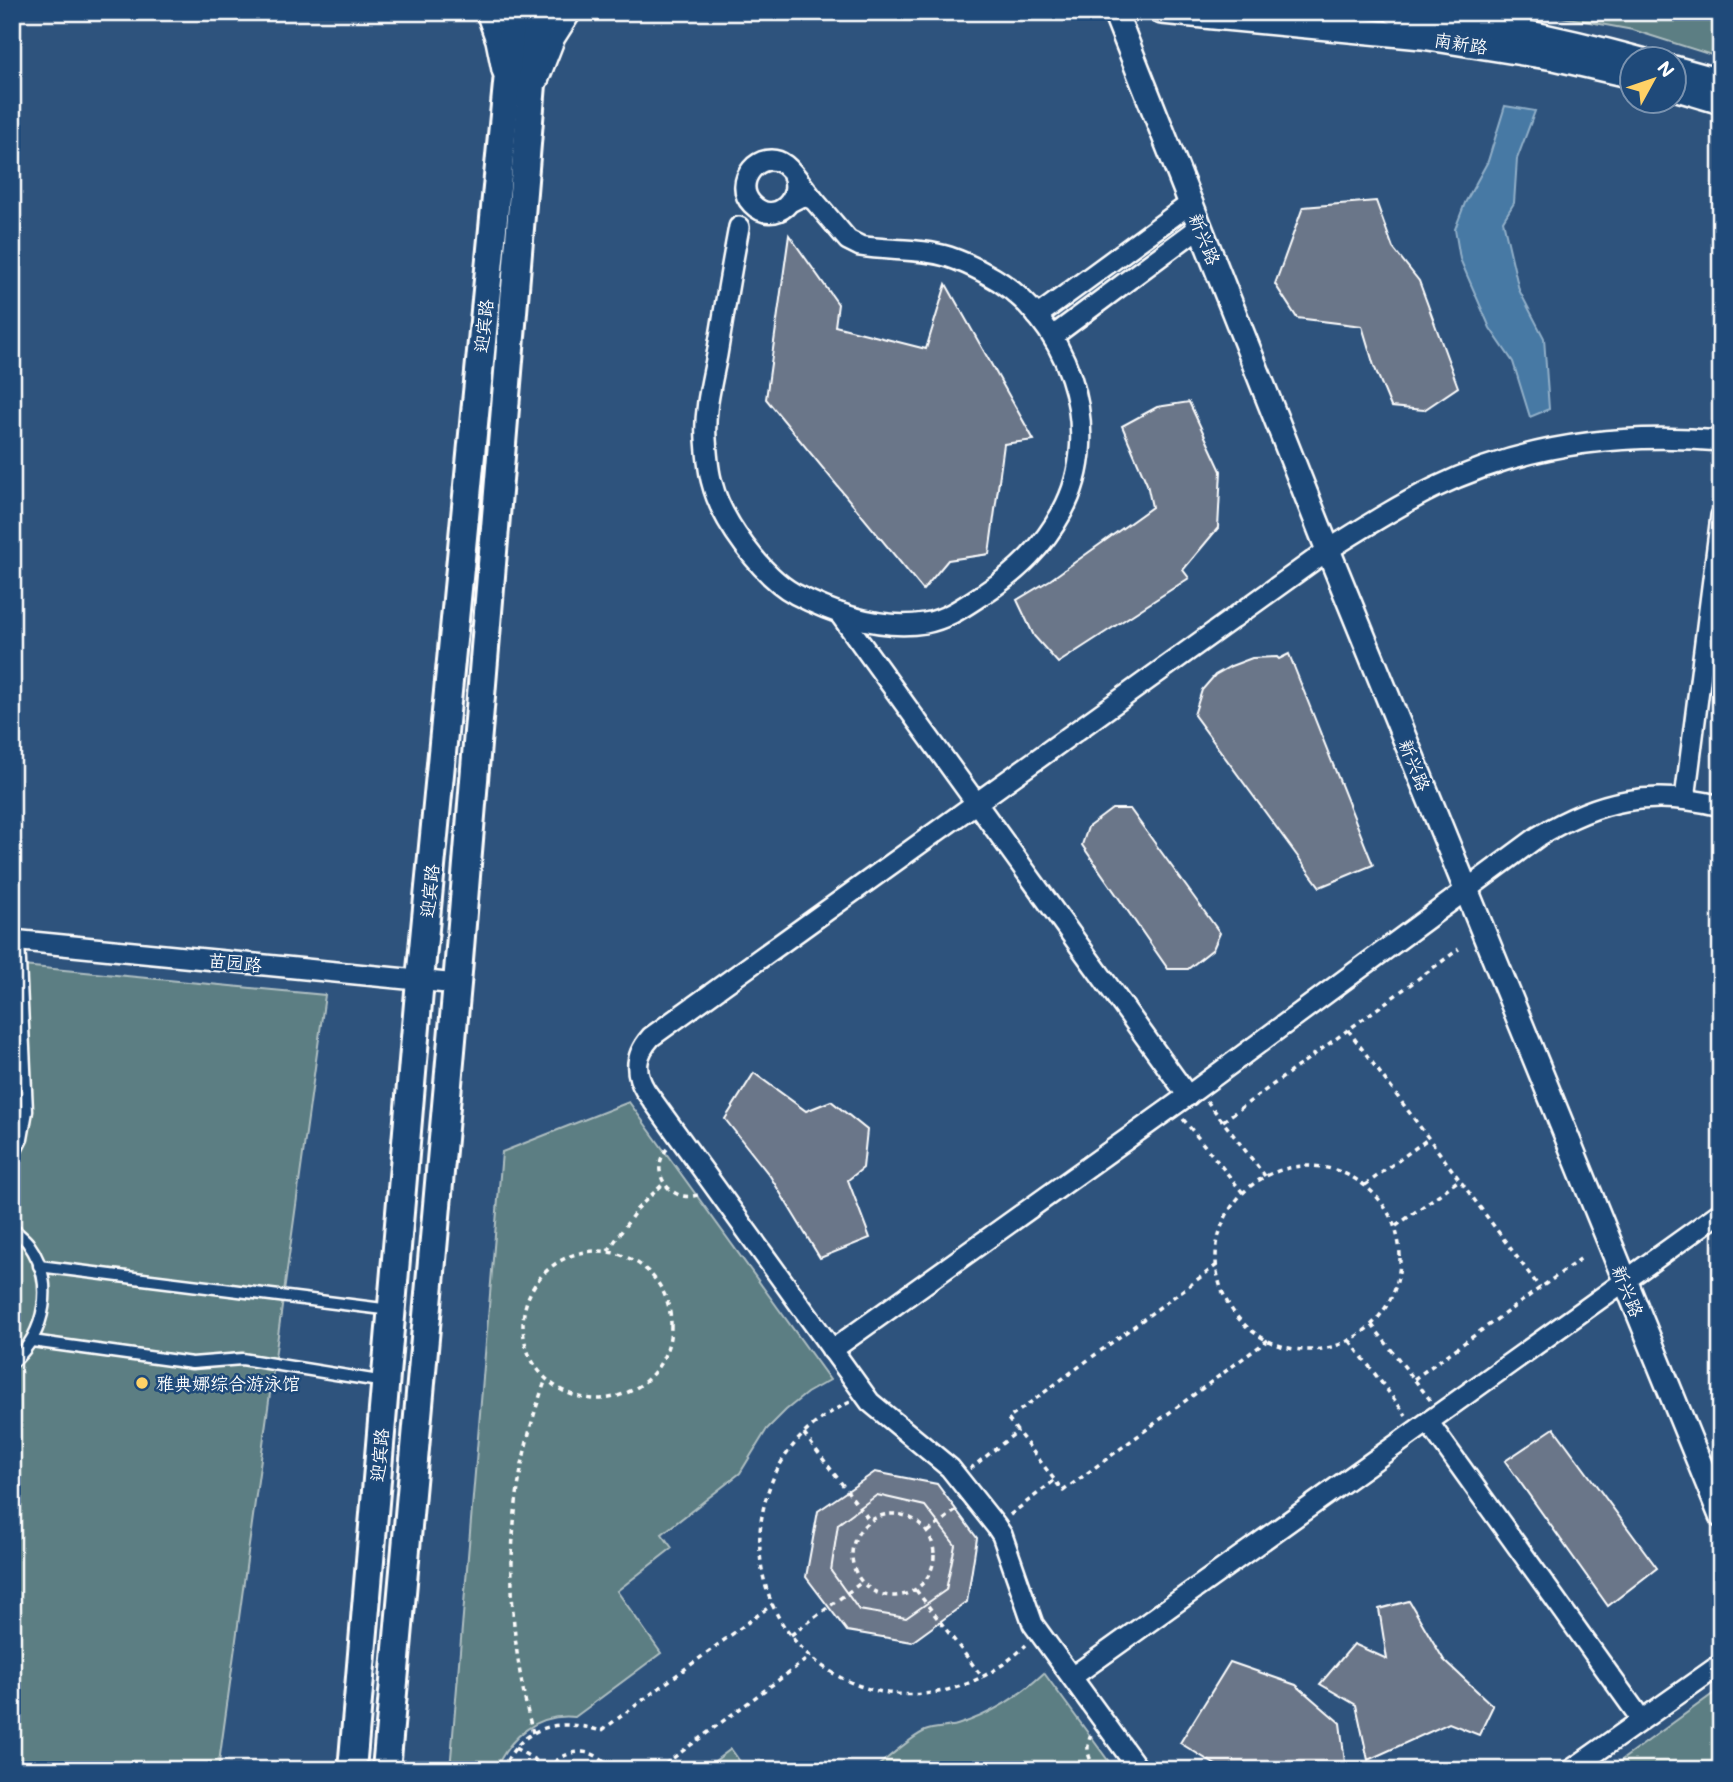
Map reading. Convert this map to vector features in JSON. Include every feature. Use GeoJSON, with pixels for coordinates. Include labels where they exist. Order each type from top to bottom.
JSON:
{"type":"FeatureCollection","features":[{"type":"Feature","properties":{"kind":"main road","name":"迎宾路"},"geometry":{"type":"LineString","coordinates":[[386,1770],[457,984],[519,90],[514,12]]}},
{"type":"Feature","properties":{"kind":"main road","name":"迎宾路"},"geometry":{"type":"LineString","coordinates":[[352,1770],[420,981],[519,90],[538,12]]}},
{"type":"Feature","properties":{"kind":"street"},"geometry":{"type":"LineString","coordinates":[[488,12],[519,90]]}},
{"type":"Feature","properties":{"kind":"street"},"geometry":{"type":"LineString","coordinates":[[519,90],[569,12]]}},
{"type":"Feature","properties":{"kind":"street","name":"新兴路"},"geometry":{"type":"LineString","coordinates":[[1115,12],[1465,891],[1721,1516]]}},
{"type":"Feature","properties":{"kind":"street","name":"南新路"},"geometry":{"type":"LineString","coordinates":[[1162,12],[1422,37],[1554,58],[1618,73]]}},
{"type":"Feature","properties":{"kind":"street","name":"南新路"},"geometry":{"type":"LineString","coordinates":[[1395,12],[1559,38],[1618,54]]}},
{"type":"Feature","properties":{"kind":"street"},"geometry":{"type":"LineString","coordinates":[[1688,72],[1721,81]]}},
{"type":"Feature","properties":{"kind":"street"},"geometry":{"type":"LineString","coordinates":[[1688,92],[1721,103]]}},
{"type":"Feature","properties":{"kind":"street"},"geometry":{"type":"LineString","coordinates":[[764,161],[779,162],[791,171],[848,240],[860,246],[947,256],[988,274],[1009,288],[1053,336],[1062,355],[1074,390],[1081,444],[1079,465],[1064,509],[1027,562],[953,614],[927,622],[875,622],[839,613],[779,585],[750,554],[730,524],[712,485],[706,437],[711,385],[745,182],[751,169],[764,161]]}},
{"type":"Feature","properties":{"kind":"street"},"geometry":{"type":"LineString","coordinates":[[790,202],[796,187],[791,171]]}},
{"type":"Feature","properties":{"kind":"street"},"geometry":{"type":"LineString","coordinates":[[745,182],[747,197],[763,211]]}},
{"type":"Feature","properties":{"kind":"street"},"geometry":{"type":"LineString","coordinates":[[739,226],[751,215],[763,211],[777,211],[802,196],[813,199]]}},
{"type":"Feature","properties":{"kind":"street"},"geometry":{"type":"LineString","coordinates":[[1037,316],[1191,203]]}},
{"type":"Feature","properties":{"kind":"street"},"geometry":{"type":"LineString","coordinates":[[1053,336],[1201,226]]}},
{"type":"Feature","properties":{"kind":"street"},"geometry":{"type":"LineString","coordinates":[[1139,1770],[1033,1624],[1002,1535],[996,1526],[950,1468],[870,1402],[639,1080],[636,1068],[638,1056],[651,1037],[1328,550],[1385,514],[1434,488],[1511,458],[1562,446],[1611,439],[1672,437],[1721,442]]}},
{"type":"Feature","properties":{"kind":"street"},"geometry":{"type":"LineString","coordinates":[[1685,799],[1712,653],[1721,516]]}},
{"type":"Feature","properties":{"kind":"street"},"geometry":{"type":"LineString","coordinates":[[839,613],[978,803],[1186,1097]]}},
{"type":"Feature","properties":{"kind":"street"},"geometry":{"type":"LineString","coordinates":[[832,1350],[1186,1097],[1539,836],[1566,819],[1628,799],[1660,797],[1721,806]]}},
{"type":"Feature","properties":{"kind":"street","name":"苗园路"},"geometry":{"type":"LineString","coordinates":[[16,941],[457,984]]}},
{"type":"Feature","properties":{"kind":"street"},"geometry":{"type":"LineString","coordinates":[[1072,1677],[1721,1212]]}},
{"type":"Feature","properties":{"kind":"street"},"geometry":{"type":"LineString","coordinates":[[1429,1422],[1641,1719]]}},
{"type":"Feature","properties":{"kind":"street"},"geometry":{"type":"LineString","coordinates":[[1571,1770],[1721,1664]]}},
{"type":"Feature","properties":{"kind":"lane"},"geometry":{"type":"LineString","coordinates":[[12,1159],[22,1139],[27,1111],[16,941]]}},
{"type":"Feature","properties":{"kind":"lane"},"geometry":{"type":"LineString","coordinates":[[12,1228],[28,1243],[40,1266],[46,1300],[40,1328],[25,1352],[12,1363]]}},
{"type":"Feature","properties":{"kind":"lane"},"geometry":{"type":"LineString","coordinates":[[40,1266],[392,1310]]}},
{"type":"Feature","properties":{"kind":"lane"},"geometry":{"type":"LineString","coordinates":[[32,1341],[192,1363],[242,1359],[385,1382]]}},
{"type":"Feature","properties":{"kind":"path"},"geometry":{"type":"LineString","coordinates":[[1223,1121],[1459,948]]}},
{"type":"Feature","properties":{"kind":"path"},"geometry":{"type":"LineString","coordinates":[[1348,1030],[1539,1288]]}},
{"type":"Feature","properties":{"kind":"path"},"geometry":{"type":"LineString","coordinates":[[1186,1097],[1223,1121],[1265,1177]]}},
{"type":"Feature","properties":{"kind":"path"},"geometry":{"type":"LineString","coordinates":[[1186,1097],[1243,1193]]}},
{"type":"Feature","properties":{"kind":"path"},"geometry":{"type":"LineString","coordinates":[[1366,1185],[1429,1138]]}},
{"type":"Feature","properties":{"kind":"path"},"geometry":{"type":"LineString","coordinates":[[680,1139],[663,1153],[659,1172],[664,1184],[677,1195],[687,1197],[696,1196],[713,1185]]}},
{"type":"Feature","properties":{"kind":"path"},"geometry":{"type":"LineString","coordinates":[[1308,1165],[1337,1169],[1366,1185],[1384,1203],[1395,1227],[1401,1264],[1394,1295],[1372,1325],[1350,1341],[1319,1350],[1287,1348],[1257,1335],[1234,1313],[1220,1287],[1217,1265],[1220,1230],[1233,1203],[1243,1193],[1253,1183],[1279,1169],[1308,1165]]}},
{"type":"Feature","properties":{"kind":"path"},"geometry":{"type":"LineString","coordinates":[[1395,1227],[1460,1180]]}},
{"type":"Feature","properties":{"kind":"path"},"geometry":{"type":"LineString","coordinates":[[607,1252],[637,1209],[664,1184]]}},
{"type":"Feature","properties":{"kind":"path"},"geometry":{"type":"LineString","coordinates":[[582,1252],[607,1252],[632,1260],[652,1276],[665,1296],[671,1318],[669,1342],[661,1363],[646,1381],[626,1394],[603,1400],[580,1398],[558,1389],[546,1379],[527,1352],[522,1327],[526,1301],[538,1279],[558,1262],[582,1252]]}},
{"type":"Feature","properties":{"kind":"path"},"geometry":{"type":"LineString","coordinates":[[1414,1379],[1583,1257]]}},
{"type":"Feature","properties":{"kind":"path"},"geometry":{"type":"LineString","coordinates":[[1217,1265],[1008,1419],[1063,1491],[1268,1340]]}},
{"type":"Feature","properties":{"kind":"path"},"geometry":{"type":"LineString","coordinates":[[1372,1325],[1414,1379],[1429,1422]]}},
{"type":"Feature","properties":{"kind":"path"},"geometry":{"type":"LineString","coordinates":[[1350,1341],[1429,1422]]}},
{"type":"Feature","properties":{"kind":"path"},"geometry":{"type":"LineString","coordinates":[[533,1733],[525,1702],[513,1613],[513,1524],[526,1443],[546,1379]]}},
{"type":"Feature","properties":{"kind":"path"},"geometry":{"type":"LineString","coordinates":[[865,1395],[829,1413],[804,1434],[780,1463],[763,1506],[759,1551],[762,1574],[773,1604],[791,1635],[811,1657],[844,1679],[888,1693],[933,1694],[956,1689],[983,1678],[1017,1654],[1040,1632]]}},
{"type":"Feature","properties":{"kind":"path"},"geometry":{"type":"LineString","coordinates":[[958,1478],[1018,1431]]}},
{"type":"Feature","properties":{"kind":"path"},"geometry":{"type":"LineString","coordinates":[[804,1434],[870,1521]]}},
{"type":"Feature","properties":{"kind":"path"},"geometry":{"type":"LineString","coordinates":[[996,1526],[1055,1480]]}},
{"type":"Feature","properties":{"kind":"path"},"geometry":{"type":"LineString","coordinates":[[928,1532],[956,1510]]}},
{"type":"Feature","properties":{"kind":"path"},"geometry":{"type":"LineString","coordinates":[[895,1513],[919,1522],[928,1532],[935,1557],[926,1581],[916,1590],[903,1596],[889,1597],[875,1593],[855,1572],[853,1544],[859,1531],[870,1521],[895,1513]]}},
{"type":"Feature","properties":{"kind":"path"},"geometry":{"type":"LineString","coordinates":[[791,1635],[862,1582]]}},
{"type":"Feature","properties":{"kind":"path"},"geometry":{"type":"LineString","coordinates":[[916,1590],[983,1678]]}},
{"type":"Feature","properties":{"kind":"path"},"geometry":{"type":"LineString","coordinates":[[502,1770],[509,1755],[524,1738],[545,1727],[569,1723],[601,1731],[773,1604]]}},
{"type":"Feature","properties":{"kind":"path"},"geometry":{"type":"LineString","coordinates":[[657,1770],[811,1657]]}},
{"type":"Feature","properties":{"kind":"path"},"geometry":{"type":"LineString","coordinates":[[1096,1769],[1089,1757],[1089,1739],[1104,1721]]}},
{"type":"Feature","properties":{"kind":"path"},"geometry":{"type":"LineString","coordinates":[[515,1748],[548,1769],[556,1759],[577,1751],[589,1752],[599,1757],[610,1770]]}},
{"type":"Feature","properties":{"kind":"green space"},"geometry":{"type":"Polygon","coordinates":[[[1535,12],[1721,12],[1721,58],[1633,30],[1535,12]]]}},
{"type":"Feature","properties":{"kind":"green space","name":"雅典娜综合游泳馆"},"geometry":{"type":"Polygon","coordinates":[[[12,965],[325,995],[218,1770],[12,1770],[12,965]]]}},
{"type":"Feature","properties":{"kind":"green space"},"geometry":{"type":"Polygon","coordinates":[[[629,1102],[830,1380],[807,1393],[786,1410],[767,1429],[740,1473],[662,1534],[672,1548],[617,1591],[661,1653],[575,1717],[549,1719],[526,1730],[508,1747],[495,1770],[450,1770],[502,1152],[629,1102]]]}},
{"type":"Feature","properties":{"kind":"green space"},"geometry":{"type":"Polygon","coordinates":[[[1044,1673],[1115,1770],[873,1770],[919,1734],[982,1716],[1014,1697],[1044,1673]]]}},
{"type":"Feature","properties":{"kind":"green space"},"geometry":{"type":"Polygon","coordinates":[[[1721,1688],[1721,1770],[1608,1770],[1721,1688]]]}},
{"type":"Feature","properties":{"kind":"green space"},"geometry":{"type":"Polygon","coordinates":[[[731,1749],[746,1770],[703,1770],[731,1749]]]}},
{"type":"Feature","properties":{"kind":"water"},"geometry":{"type":"Polygon","coordinates":[[[1505,106],[1535,111],[1517,159],[1514,203],[1503,221],[1519,290],[1544,338],[1549,409],[1530,417],[1513,362],[1490,328],[1460,259],[1455,229],[1465,203],[1488,161],[1505,106]]]}},
{"type":"Feature","properties":{"kind":"building"},"geometry":{"type":"Polygon","coordinates":[[[1376,201],[1393,248],[1419,281],[1458,387],[1424,410],[1391,407],[1374,366],[1362,326],[1297,318],[1275,284],[1303,207],[1376,201]]]}},
{"type":"Feature","properties":{"kind":"building"},"geometry":{"type":"Polygon","coordinates":[[[789,235],[838,304],[835,326],[926,349],[946,284],[1034,440],[1004,444],[989,554],[948,560],[923,590],[766,399],[789,235]]]}},
{"type":"Feature","properties":{"kind":"building"},"geometry":{"type":"Polygon","coordinates":[[[1189,402],[1221,471],[1218,528],[1183,570],[1189,578],[1058,663],[1034,636],[1017,600],[1050,580],[1152,507],[1147,484],[1122,426],[1157,407],[1189,402]]]}},
{"type":"Feature","properties":{"kind":"building"},"geometry":{"type":"Polygon","coordinates":[[[1289,654],[1373,865],[1320,887],[1194,715],[1202,690],[1215,675],[1252,658],[1279,659],[1289,654]]]}},
{"type":"Feature","properties":{"kind":"building"},"geometry":{"type":"Polygon","coordinates":[[[1112,809],[1130,809],[1220,933],[1213,949],[1188,969],[1168,969],[1082,845],[1088,827],[1112,809]]]}},
{"type":"Feature","properties":{"kind":"building"},"geometry":{"type":"Polygon","coordinates":[[[754,1073],[806,1111],[831,1101],[867,1130],[863,1168],[848,1180],[870,1238],[820,1258],[770,1176],[725,1119],[754,1073]]]}},
{"type":"Feature","properties":{"kind":"building"},"geometry":{"type":"Polygon","coordinates":[[[1554,1428],[1657,1568],[1608,1606],[1505,1461],[1554,1428]]]}},
{"type":"Feature","properties":{"kind":"building"},"geometry":{"type":"Polygon","coordinates":[[[875,1472],[937,1484],[977,1538],[967,1602],[912,1642],[847,1631],[806,1577],[818,1511],[875,1472]]]}},
{"type":"Feature","properties":{"kind":"building"},"geometry":{"type":"Polygon","coordinates":[[[877,1495],[925,1506],[955,1545],[946,1590],[906,1618],[859,1610],[831,1571],[838,1524],[877,1495]]]}},
{"type":"Feature","properties":{"kind":"building"},"geometry":{"type":"Polygon","coordinates":[[[1409,1601],[1444,1660],[1493,1706],[1479,1735],[1449,1723],[1368,1760],[1356,1705],[1320,1684],[1354,1644],[1387,1659],[1379,1609],[1409,1601]]]}},
{"type":"Feature","properties":{"kind":"building"},"geometry":{"type":"Polygon","coordinates":[[[1230,1662],[1296,1685],[1340,1723],[1346,1770],[1224,1770],[1180,1743],[1230,1662]]]}},
{"type":"Feature","properties":{"kind":"place","name":"雅典娜综合游泳馆"},"geometry":{"type":"Point","coordinates":[142,1383]}}]}
